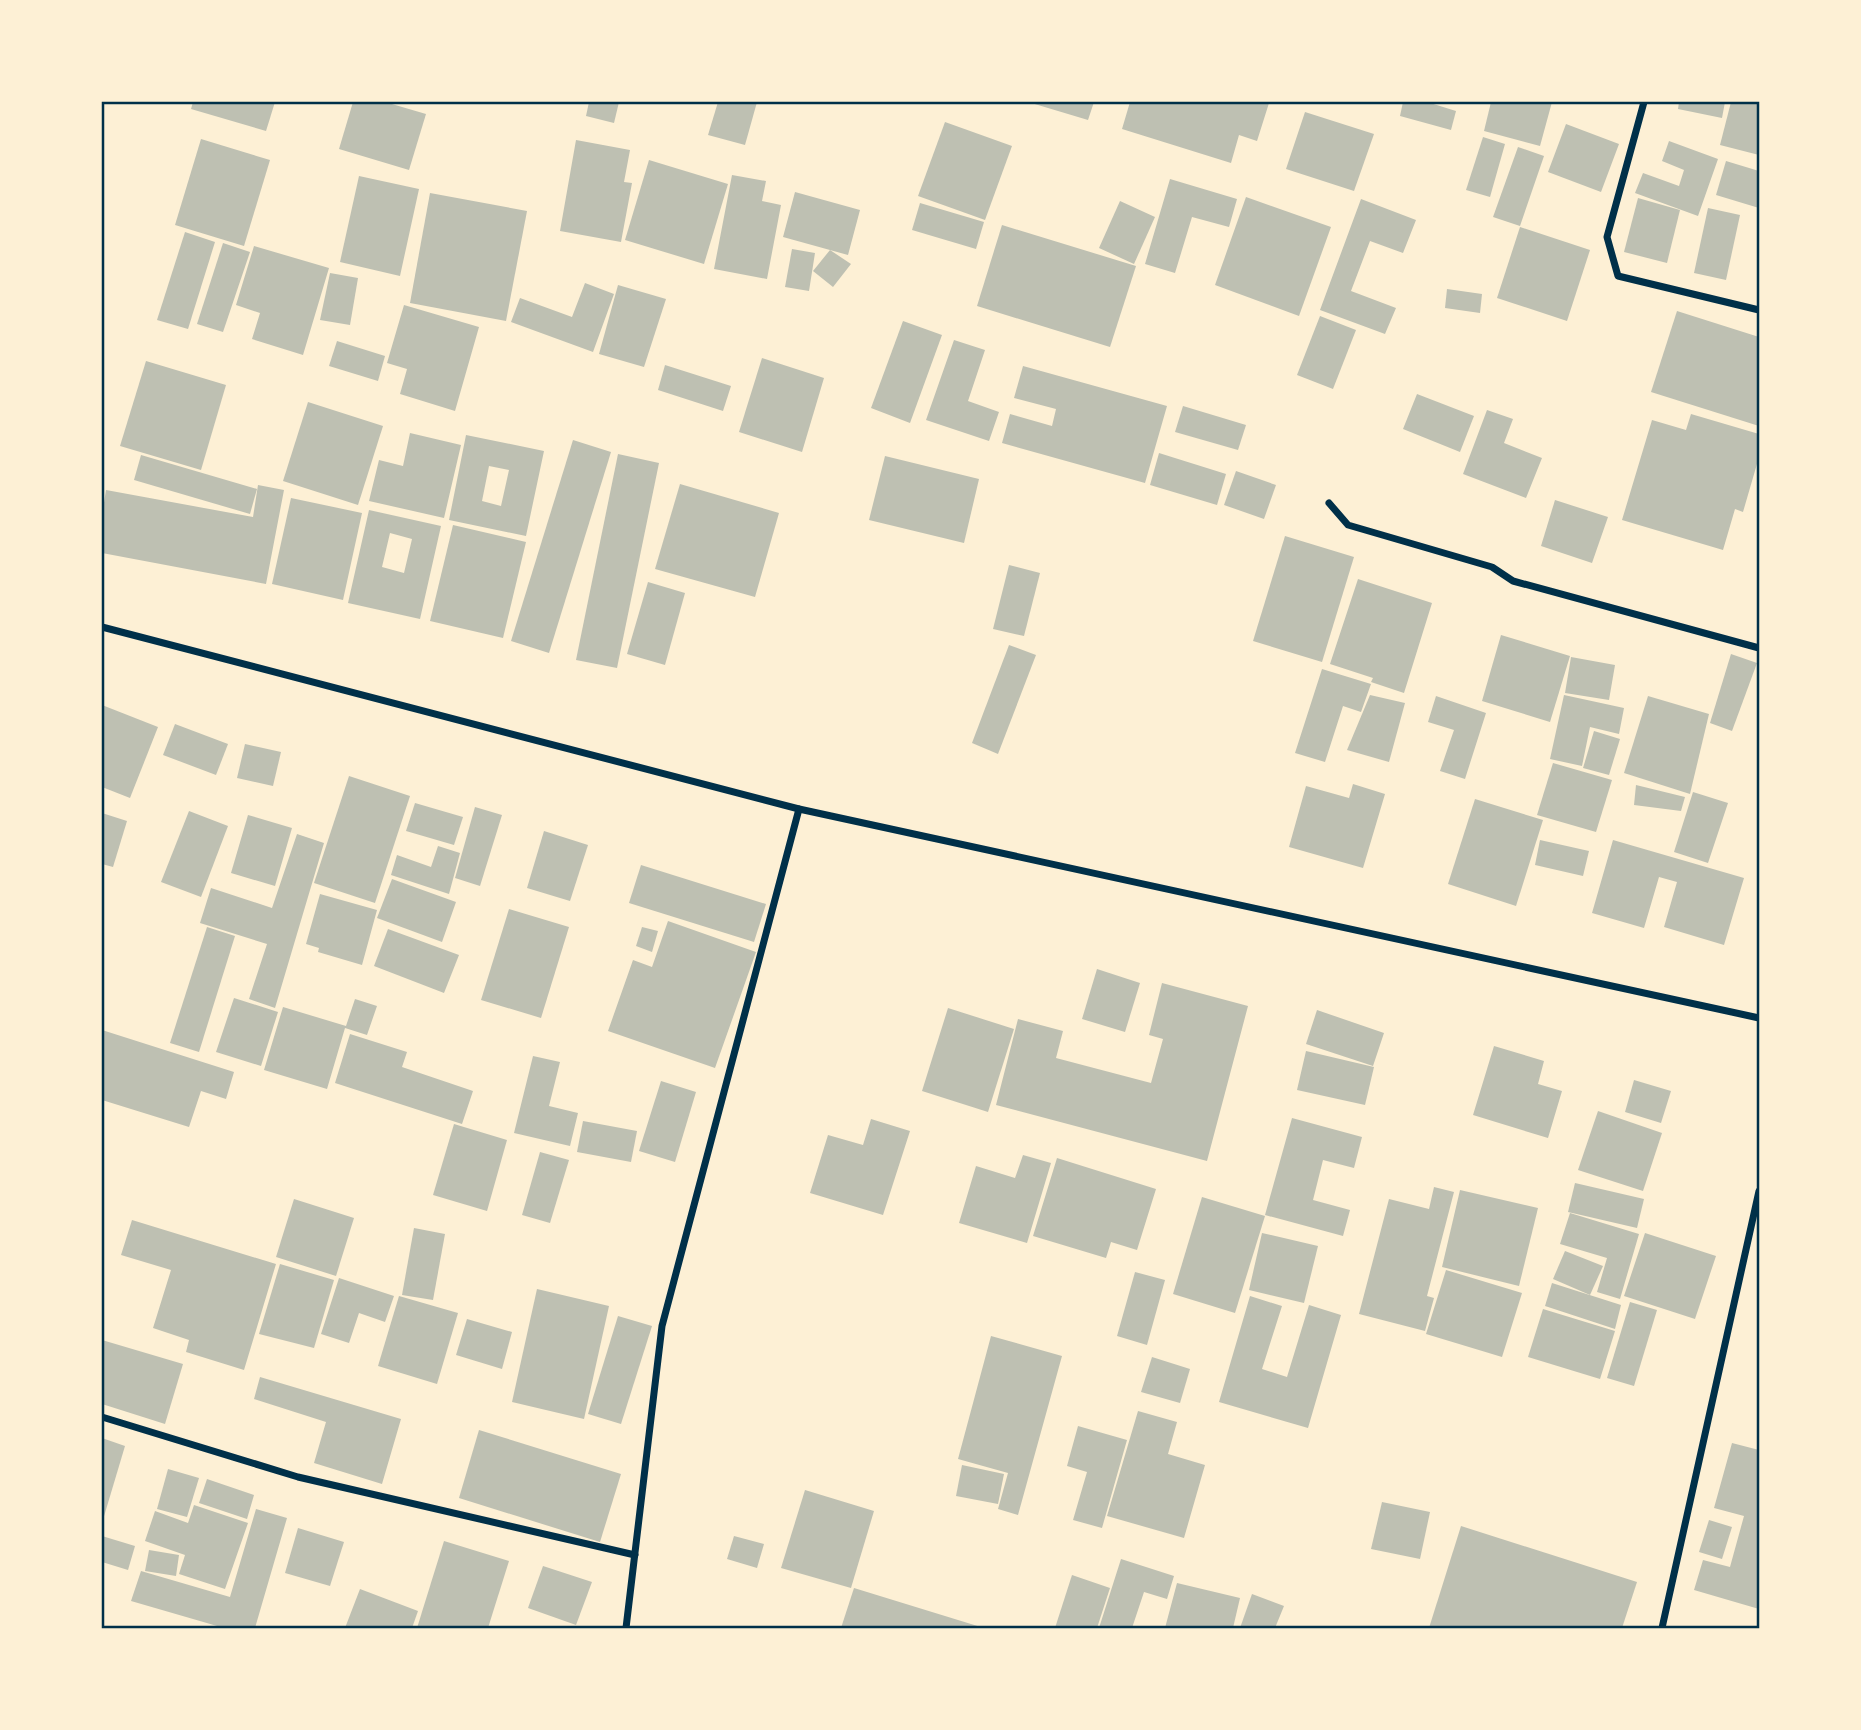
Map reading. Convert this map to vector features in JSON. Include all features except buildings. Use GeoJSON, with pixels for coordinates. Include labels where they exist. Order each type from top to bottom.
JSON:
{"type":"FeatureCollection","features":[{"type":"Feature","properties":{"kind":"street"},"geometry":{"type":"LineString","coordinates":[[1644,102],[1607,237],[1618,276],[1759,310]]}},
{"type":"Feature","properties":{"kind":"street"},"geometry":{"type":"LineString","coordinates":[[1329,503],[1348,525],[1492,567],[1513,581],[1759,648]]}},
{"type":"Feature","properties":{"kind":"street"},"geometry":{"type":"LineString","coordinates":[[102,627],[799,809],[1759,1018]]}},
{"type":"Feature","properties":{"kind":"street"},"geometry":{"type":"LineString","coordinates":[[626,1629],[662,1326],[799,809]]}},
{"type":"Feature","properties":{"kind":"street"},"geometry":{"type":"LineString","coordinates":[[1662,1629],[1759,1191]]}},
{"type":"Feature","properties":{"kind":"street"},"geometry":{"type":"LineString","coordinates":[[102,1417],[299,1477],[635,1555]]}}]}
